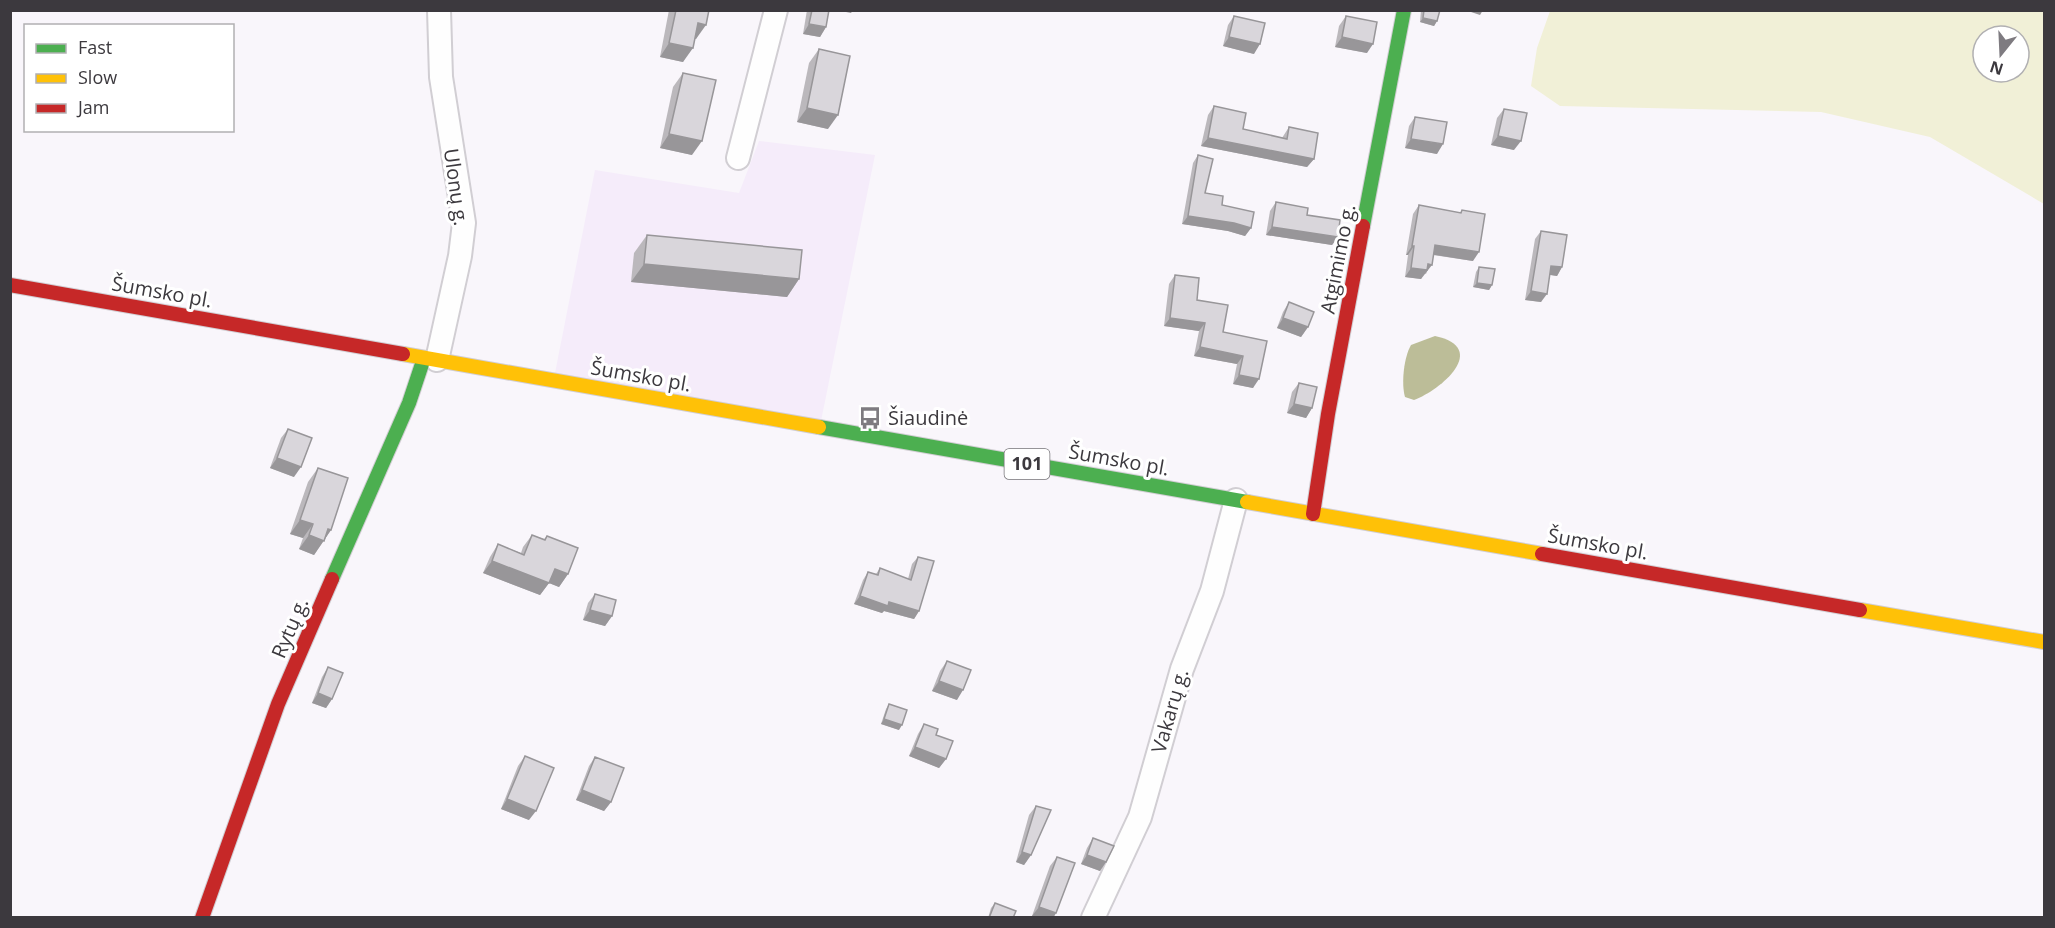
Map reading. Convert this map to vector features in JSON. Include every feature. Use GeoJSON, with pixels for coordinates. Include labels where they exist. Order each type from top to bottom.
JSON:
{"type":"FeatureCollection","features":[{"type":"Feature","properties":{"kind":"main road","name":"Atgimimo g."},"geometry":{"type":"LineString","coordinates":[[1313,514],[1328,414],[1404,10]]}},
{"type":"Feature","properties":{"kind":"main road","name":"Šumsko pl."},"geometry":{"type":"LineString","coordinates":[[10,285],[2044,642]]}},
{"type":"Feature","properties":{"kind":"main road","name":"Rytų g."},"geometry":{"type":"LineString","coordinates":[[202,918],[278,704],[430,359]]}},
{"type":"Feature","properties":{"kind":"street","name":"Ulonų g."},"geometry":{"type":"LineString","coordinates":[[430,359],[460,256],[464,223],[441,77],[439,10]]}},
{"type":"Feature","properties":{"kind":"street"},"geometry":{"type":"LineString","coordinates":[[738,158],[776,10]]}},
{"type":"Feature","properties":{"kind":"street","name":"Vakarų g."},"geometry":{"type":"LineString","coordinates":[[1093,918],[1140,817],[1182,669],[1212,591],[1236,500]]}},
{"type":"Feature","properties":{"kind":"shaded area"},"geometry":{"type":"Polygon","coordinates":[[[1550,11],[2044,11],[2044,204],[1930,137],[1821,112],[1560,106],[1531,86],[1537,48],[1550,11]]]}},
{"type":"Feature","properties":{"kind":"shaded area"},"geometry":{"type":"Polygon","coordinates":[[[759,141],[875,155],[821,421],[555,373],[595,170],[739,193],[759,141]]]}},
{"type":"Feature","properties":{"kind":"shaded area"},"geometry":{"type":"Polygon","coordinates":[[[1435,336],[1451,342],[1459,350],[1460,359],[1447,379],[1425,395],[1414,400],[1405,397],[1404,370],[1411,345],[1435,336]]]}},
{"type":"Feature","properties":{"kind":"building"},"geometry":{"type":"Polygon","coordinates":[[[676,10],[709,10],[706,25],[698,23],[693,48],[669,43],[676,10]]]}},
{"type":"Feature","properties":{"kind":"building"},"geometry":{"type":"Polygon","coordinates":[[[812,10],[829,10],[826,27],[809,24],[812,10]]]}},
{"type":"Feature","properties":{"kind":"building"},"geometry":{"type":"Polygon","coordinates":[[[1424,10],[1440,10],[1437,21],[1423,18],[1424,10]]]}},
{"type":"Feature","properties":{"kind":"building"},"geometry":{"type":"Polygon","coordinates":[[[1234,16],[1265,23],[1260,44],[1229,37],[1234,16]]]}},
{"type":"Feature","properties":{"kind":"building"},"geometry":{"type":"Polygon","coordinates":[[[1346,16],[1377,22],[1373,44],[1342,37],[1346,16]]]}},
{"type":"Feature","properties":{"kind":"building"},"geometry":{"type":"Polygon","coordinates":[[[819,49],[850,56],[838,115],[807,108],[819,49]]]}},
{"type":"Feature","properties":{"kind":"building"},"geometry":{"type":"Polygon","coordinates":[[[683,73],[716,80],[702,141],[669,134],[683,73]]]}},
{"type":"Feature","properties":{"kind":"building"},"geometry":{"type":"Polygon","coordinates":[[[1214,106],[1246,113],[1243,129],[1287,139],[1289,127],[1318,133],[1314,159],[1208,138],[1214,106]]]}},
{"type":"Feature","properties":{"kind":"building"},"geometry":{"type":"Polygon","coordinates":[[[1504,109],[1527,113],[1521,141],[1498,136],[1504,109]]]}},
{"type":"Feature","properties":{"kind":"building"},"geometry":{"type":"Polygon","coordinates":[[[1415,117],[1447,122],[1443,144],[1411,139],[1415,117]]]}},
{"type":"Feature","properties":{"kind":"building"},"geometry":{"type":"Polygon","coordinates":[[[1198,155],[1213,159],[1205,193],[1223,196],[1222,205],[1254,212],[1251,228],[1188,216],[1198,155]]]}},
{"type":"Feature","properties":{"kind":"building"},"geometry":{"type":"Polygon","coordinates":[[[1276,202],[1308,208],[1307,215],[1340,220],[1338,237],[1272,227],[1276,202]]]}},
{"type":"Feature","properties":{"kind":"building"},"geometry":{"type":"Polygon","coordinates":[[[1419,205],[1461,213],[1462,210],[1485,214],[1479,252],[1435,245],[1432,265],[1428,264],[1427,270],[1411,268],[1419,205]]]}},
{"type":"Feature","properties":{"kind":"building"},"geometry":{"type":"Polygon","coordinates":[[[1541,231],[1567,235],[1562,267],[1551,266],[1547,294],[1531,291],[1541,231]]]}},
{"type":"Feature","properties":{"kind":"building"},"geometry":{"type":"Polygon","coordinates":[[[647,235],[802,250],[799,279],[644,264],[647,235]]]}},
{"type":"Feature","properties":{"kind":"building"},"geometry":{"type":"Polygon","coordinates":[[[1479,267],[1495,269],[1492,285],[1477,283],[1479,267]]]}},
{"type":"Feature","properties":{"kind":"building"},"geometry":{"type":"Polygon","coordinates":[[[1175,275],[1199,278],[1197,300],[1228,305],[1223,332],[1267,341],[1259,379],[1239,375],[1243,356],[1200,347],[1205,323],[1170,318],[1175,275]]]}},
{"type":"Feature","properties":{"kind":"building"},"geometry":{"type":"Polygon","coordinates":[[[1289,302],[1314,312],[1308,327],[1283,318],[1289,302]]]}},
{"type":"Feature","properties":{"kind":"building"},"geometry":{"type":"Polygon","coordinates":[[[1299,383],[1317,387],[1312,408],[1294,404],[1299,383]]]}},
{"type":"Feature","properties":{"kind":"building"},"geometry":{"type":"Polygon","coordinates":[[[288,429],[312,438],[301,467],[277,458],[288,429]]]}},
{"type":"Feature","properties":{"kind":"building"},"geometry":{"type":"Polygon","coordinates":[[[318,468],[348,478],[331,530],[328,529],[324,541],[309,535],[313,524],[300,520],[318,468]]]}},
{"type":"Feature","properties":{"kind":"building"},"geometry":{"type":"Polygon","coordinates":[[[532,535],[545,540],[547,536],[578,548],[568,574],[555,569],[549,583],[492,561],[498,544],[524,555],[532,535]]]}},
{"type":"Feature","properties":{"kind":"building"},"geometry":{"type":"Polygon","coordinates":[[[918,557],[934,561],[919,611],[889,602],[888,606],[860,596],[868,572],[878,575],[880,568],[911,580],[918,557]]]}},
{"type":"Feature","properties":{"kind":"building"},"geometry":{"type":"Polygon","coordinates":[[[595,594],[616,600],[612,616],[590,610],[595,594]]]}},
{"type":"Feature","properties":{"kind":"building"},"geometry":{"type":"Polygon","coordinates":[[[947,661],[971,670],[963,690],[939,681],[947,661]]]}},
{"type":"Feature","properties":{"kind":"building"},"geometry":{"type":"Polygon","coordinates":[[[328,667],[343,673],[332,699],[318,693],[328,667]]]}},
{"type":"Feature","properties":{"kind":"building"},"geometry":{"type":"Polygon","coordinates":[[[889,704],[907,710],[902,725],[884,719],[889,704]]]}},
{"type":"Feature","properties":{"kind":"building"},"geometry":{"type":"Polygon","coordinates":[[[924,724],[938,729],[936,735],[953,741],[946,759],[915,747],[924,724]]]}},
{"type":"Feature","properties":{"kind":"building"},"geometry":{"type":"Polygon","coordinates":[[[525,756],[554,768],[536,811],[507,799],[525,756]]]}},
{"type":"Feature","properties":{"kind":"building"},"geometry":{"type":"Polygon","coordinates":[[[595,757],[624,768],[611,802],[582,790],[595,757]]]}},
{"type":"Feature","properties":{"kind":"building"},"geometry":{"type":"Polygon","coordinates":[[[1036,806],[1051,810],[1031,855],[1022,852],[1036,806]]]}},
{"type":"Feature","properties":{"kind":"building"},"geometry":{"type":"Polygon","coordinates":[[[1093,838],[1114,846],[1106,862],[1087,855],[1093,838]]]}},
{"type":"Feature","properties":{"kind":"building"},"geometry":{"type":"Polygon","coordinates":[[[1057,857],[1075,863],[1056,913],[1039,907],[1057,857]]]}},
{"type":"Feature","properties":{"kind":"building"},"geometry":{"type":"Polygon","coordinates":[[[995,903],[1016,911],[1013,918],[989,918],[995,903]]]}},
{"type":"Feature","properties":{"kind":"traffic: fast"},"geometry":{"type":"LineString","coordinates":[[1363,226],[1404,10]]}},
{"type":"Feature","properties":{"kind":"traffic: fast"},"geometry":{"type":"LineString","coordinates":[[332,579],[409,403],[424,358]]}},
{"type":"Feature","properties":{"kind":"traffic: fast"},"geometry":{"type":"LineString","coordinates":[[819,427],[1247,502]]}},
{"type":"Feature","properties":{"kind":"traffic: slow"},"geometry":{"type":"LineString","coordinates":[[403,354],[819,427]]}},
{"type":"Feature","properties":{"kind":"traffic: slow"},"geometry":{"type":"LineString","coordinates":[[1247,502],[1542,554]]}},
{"type":"Feature","properties":{"kind":"traffic: slow"},"geometry":{"type":"LineString","coordinates":[[1860,610],[2044,642]]}},
{"type":"Feature","properties":{"kind":"traffic: jam"},"geometry":{"type":"LineString","coordinates":[[1313,514],[1328,414],[1363,226]]}},
{"type":"Feature","properties":{"kind":"traffic: jam"},"geometry":{"type":"LineString","coordinates":[[10,285],[403,354]]}},
{"type":"Feature","properties":{"kind":"traffic: jam"},"geometry":{"type":"LineString","coordinates":[[1542,554],[1860,610]]}},
{"type":"Feature","properties":{"kind":"traffic: jam"},"geometry":{"type":"LineString","coordinates":[[202,918],[278,704],[332,579]]}},
{"type":"Feature","properties":{"kind":"place","name":"Šiaudinė"},"geometry":{"type":"Point","coordinates":[870,418]}}]}
